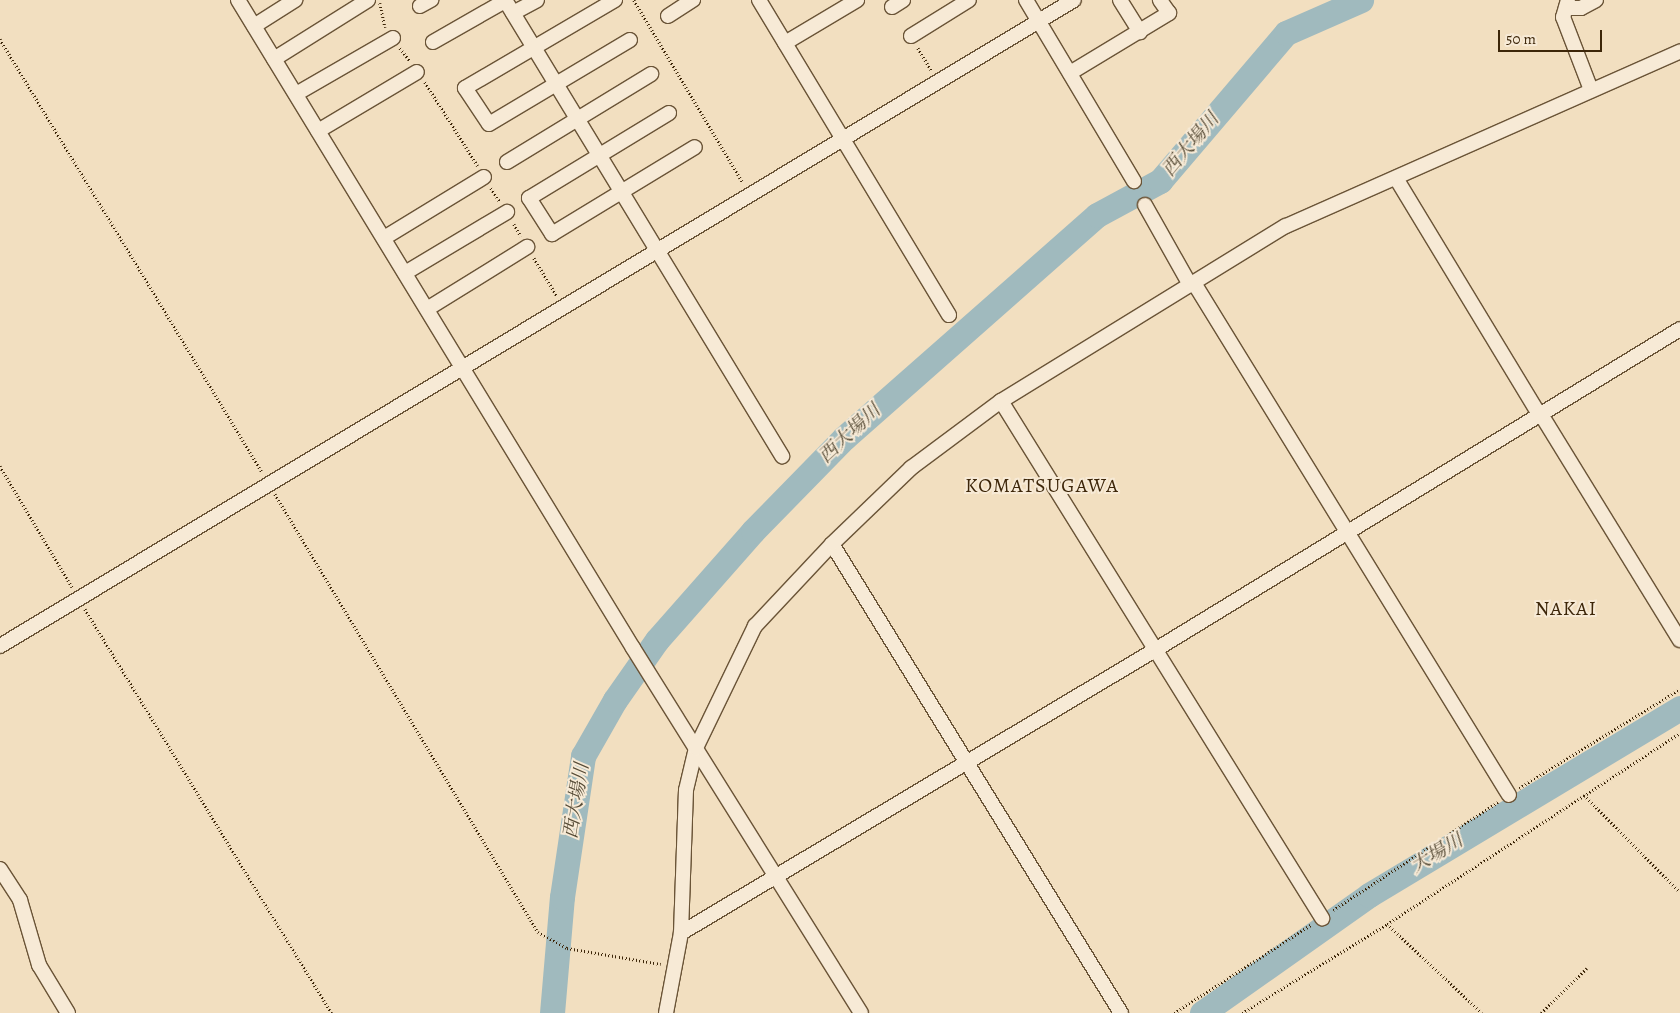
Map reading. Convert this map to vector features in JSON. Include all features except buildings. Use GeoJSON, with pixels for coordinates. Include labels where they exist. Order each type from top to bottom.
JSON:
{"type":"FeatureCollection","features":[{"type":"Feature","properties":{"kind":"street"},"geometry":{"type":"LineString","coordinates":[[238,0],[633,648],[861,1013]]}},
{"type":"Feature","properties":{"kind":"street"},"geometry":{"type":"LineString","coordinates":[[254,26],[295,0]]}},
{"type":"Feature","properties":{"kind":"street"},"geometry":{"type":"LineString","coordinates":[[274,59],[368,0]]}},
{"type":"Feature","properties":{"kind":"street"},"geometry":{"type":"LineString","coordinates":[[433,42],[505,0],[782,456]]}},
{"type":"Feature","properties":{"kind":"street"},"geometry":{"type":"LineString","coordinates":[[513,13],[537,0]]}},
{"type":"Feature","properties":{"kind":"street"},"geometry":{"type":"LineString","coordinates":[[615,0],[536,49],[465,88],[489,124],[630,40]]}},
{"type":"Feature","properties":{"kind":"street"},"geometry":{"type":"LineString","coordinates":[[668,16],[693,0]]}},
{"type":"Feature","properties":{"kind":"street"},"geometry":{"type":"LineString","coordinates":[[785,42],[857,0]]}},
{"type":"Feature","properties":{"kind":"street"},"geometry":{"type":"LineString","coordinates":[[911,36],[969,0]]}},
{"type":"Feature","properties":{"kind":"street"},"geometry":{"type":"LineString","coordinates":[[1026,0],[1134,181]]}},
{"type":"Feature","properties":{"kind":"street"},"geometry":{"type":"LineString","coordinates":[[0,646],[268,483],[463,368],[1074,0]]}},
{"type":"Feature","properties":{"kind":"street"},"geometry":{"type":"LineString","coordinates":[[1120,0],[1140,32]]}},
{"type":"Feature","properties":{"kind":"street"},"geometry":{"type":"LineString","coordinates":[[1070,73],[1169,14],[1160,0]]}},
{"type":"Feature","properties":{"kind":"street"},"geometry":{"type":"LineString","coordinates":[[1591,90],[1563,17],[1567,4],[1581,8],[1596,0]]}},
{"type":"Feature","properties":{"kind":"street"},"geometry":{"type":"LineString","coordinates":[[766,2],[785,42],[949,315]]}},
{"type":"Feature","properties":{"kind":"street"},"geometry":{"type":"LineString","coordinates":[[296,94],[393,38]]}},
{"type":"Feature","properties":{"kind":"street"},"geometry":{"type":"LineString","coordinates":[[666,1013],[681,933],[686,790],[696,748],[755,626],[832,544],[911,468],[1001,401],[1286,226],[1680,50]]}},
{"type":"Feature","properties":{"kind":"street"},"geometry":{"type":"LineString","coordinates":[[318,131],[417,72]]}},
{"type":"Feature","properties":{"kind":"street"},"geometry":{"type":"LineString","coordinates":[[507,162],[651,74]]}},
{"type":"Feature","properties":{"kind":"street"},"geometry":{"type":"LineString","coordinates":[[670,113],[529,198],[552,234],[695,147]]}},
{"type":"Feature","properties":{"kind":"street"},"geometry":{"type":"LineString","coordinates":[[384,238],[484,177]]}},
{"type":"Feature","properties":{"kind":"street"},"geometry":{"type":"LineString","coordinates":[[1396,178],[1680,640]]}},
{"type":"Feature","properties":{"kind":"street"},"geometry":{"type":"LineString","coordinates":[[1145,205],[1509,795]]}},
{"type":"Feature","properties":{"kind":"street"},"geometry":{"type":"LineString","coordinates":[[405,273],[507,212]]}},
{"type":"Feature","properties":{"kind":"street"},"geometry":{"type":"LineString","coordinates":[[427,309],[527,247]]}},
{"type":"Feature","properties":{"kind":"street"},"geometry":{"type":"LineString","coordinates":[[681,933],[1347,534],[1680,329]]}},
{"type":"Feature","properties":{"kind":"street"},"geometry":{"type":"LineString","coordinates":[[1001,401],[1322,918]]}},
{"type":"Feature","properties":{"kind":"street"},"geometry":{"type":"LineString","coordinates":[[832,544],[1121,1013]]}},
{"type":"Feature","properties":{"kind":"street"},"geometry":{"type":"LineString","coordinates":[[0,869],[20,900],[40,965],[68,1013]]}},
{"type":"Feature","properties":{"kind":"path"},"geometry":{"type":"LineString","coordinates":[[378,0],[383,8],[384,24],[417,72],[432,90],[563,308]]}},
{"type":"Feature","properties":{"kind":"path"},"geometry":{"type":"LineString","coordinates":[[634,0],[750,194]]}},
{"type":"Feature","properties":{"kind":"path"},"geometry":{"type":"LineString","coordinates":[[0,40],[538,932],[567,948],[675,966]]}},
{"type":"Feature","properties":{"kind":"path"},"geometry":{"type":"LineString","coordinates":[[0,466],[332,1013]]}},
{"type":"Feature","properties":{"kind":"path"},"geometry":{"type":"LineString","coordinates":[[1174,1013],[1509,795],[1680,689]]}},
{"type":"Feature","properties":{"kind":"path"},"geometry":{"type":"LineString","coordinates":[[1242,1013],[1387,924],[1680,733]]}},
{"type":"Feature","properties":{"kind":"path"},"geometry":{"type":"LineString","coordinates":[[1584,795],[1680,892]]}},
{"type":"Feature","properties":{"kind":"path"},"geometry":{"type":"LineString","coordinates":[[1387,924],[1482,1013]]}},
{"type":"Feature","properties":{"kind":"path"},"geometry":{"type":"LineString","coordinates":[[1541,1013],[1587,968]]}},
{"type":"Feature","properties":{"kind":"waterway","name":"西大場川"},"geometry":{"type":"LineString","coordinates":[[552,1013],[562,897],[583,756],[615,700],[657,640],[753,531],[844,438],[1097,215],[1160,181],[1286,33],[1361,0]]}},
{"type":"Feature","properties":{"kind":"waterway","name":"大場川"},"geometry":{"type":"LineString","coordinates":[[1202,1013],[1369,895],[1680,708]]}},
{"type":"Feature","properties":{"kind":"district","name":"KOMATSUGAWA"},"geometry":{"type":"Point","coordinates":[1042,485]}},
{"type":"Feature","properties":{"kind":"district","name":"NAKAI"},"geometry":{"type":"Point","coordinates":[1566,608]}}]}
